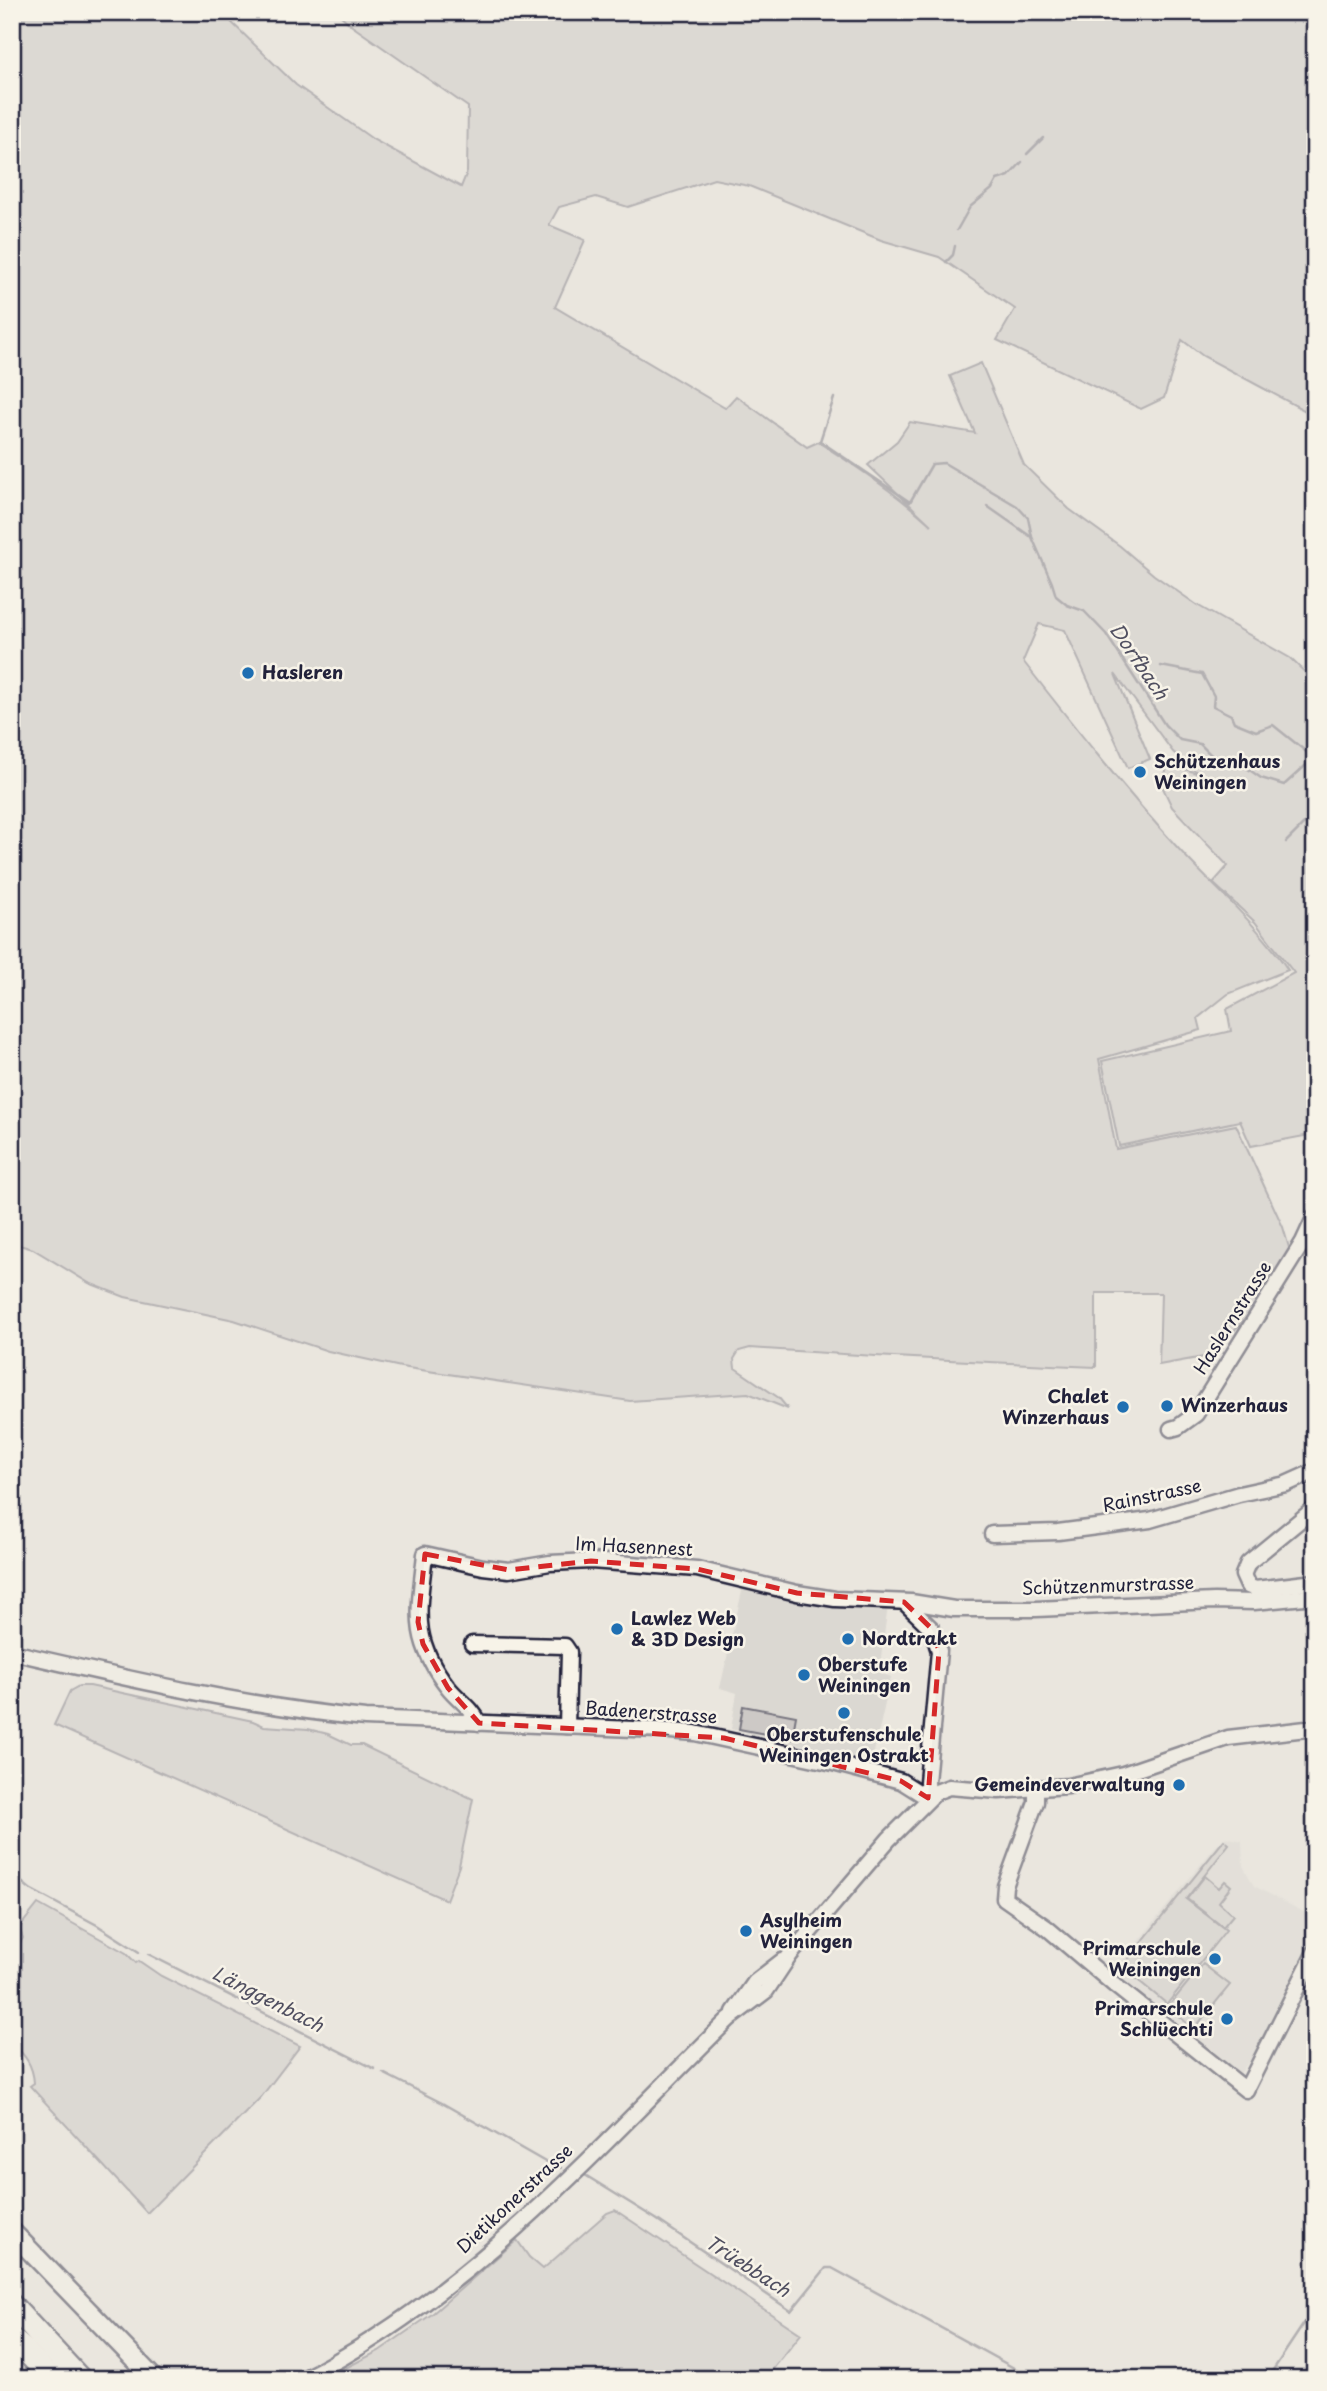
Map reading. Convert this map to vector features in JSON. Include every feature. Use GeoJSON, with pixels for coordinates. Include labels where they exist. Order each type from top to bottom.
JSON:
{"type":"FeatureCollection","features":[{"type":"Feature","properties":{"kind":"highway"},"geometry":{"type":"LineString","coordinates":[[12,2305],[80,2379]]}},
{"type":"Feature","properties":{"kind":"highway"},"geometry":{"type":"LineString","coordinates":[[12,2339],[52,2379]]}},
{"type":"Feature","properties":{"kind":"highway"},"geometry":{"type":"LineString","coordinates":[[12,2352],[35,2379]]}},
{"type":"Feature","properties":{"kind":"main road"},"geometry":{"type":"LineString","coordinates":[[12,2232],[154,2379]]}},
{"type":"Feature","properties":{"kind":"street","name":"Haslernstrasse"},"geometry":{"type":"LineString","coordinates":[[1171,1429],[1196,1414],[1303,1242],[1315,1216]]}},
{"type":"Feature","properties":{"kind":"street","name":"Rainstrasse"},"geometry":{"type":"LineString","coordinates":[[992,1534],[1058,1532],[1150,1520],[1239,1494],[1286,1484],[1315,1471]]}},
{"type":"Feature","properties":{"kind":"street"},"geometry":{"type":"LineString","coordinates":[[1315,1508],[1248,1563],[1243,1575],[1248,1586],[1255,1589],[1315,1582]]}},
{"type":"Feature","properties":{"kind":"street","name":"Im Hasennest"},"geometry":{"type":"LineString","coordinates":[[479,1723],[476,1715],[449,1688],[423,1644],[418,1622],[425,1554],[509,1570],[550,1563],[591,1561],[675,1566],[835,1599],[904,1602]]}},
{"type":"Feature","properties":{"kind":"street","name":"Schützenmurstrasse"},"geometry":{"type":"LineString","coordinates":[[904,1602],[982,1610],[1213,1601],[1254,1602],[1315,1596]]}},
{"type":"Feature","properties":{"kind":"street"},"geometry":{"type":"LineString","coordinates":[[904,1602],[932,1629],[939,1651],[927,1782],[929,1798],[949,1787],[999,1791],[1036,1790],[1101,1780],[1228,1738],[1315,1728]]}},
{"type":"Feature","properties":{"kind":"street"},"geometry":{"type":"LineString","coordinates":[[472,1644],[565,1646],[569,1652],[567,1726]]}},
{"type":"Feature","properties":{"kind":"street","name":"Badenerstrasse"},"geometry":{"type":"LineString","coordinates":[[12,1652],[178,1690],[276,1708],[365,1718],[658,1730],[719,1737],[901,1781],[929,1798]]}},
{"type":"Feature","properties":{"kind":"street"},"geometry":{"type":"LineString","coordinates":[[1036,1790],[1036,1802],[1004,1886],[1004,1898],[1047,1928],[1246,2090],[1315,1952]]}},
{"type":"Feature","properties":{"kind":"street","name":"Dietikonerstrasse"},"geometry":{"type":"LineString","coordinates":[[303,2379],[386,2330],[468,2269],[550,2195],[729,2019],[766,1991],[790,1955],[889,1839],[929,1798]]}},
{"type":"Feature","properties":{"kind":"highlighted area"},"geometry":{"type":"Polygon","coordinates":[[[425,1554],[509,1570],[591,1561],[697,1569],[797,1593],[904,1602],[932,1629],[939,1651],[928,1798],[901,1781],[724,1738],[479,1723],[448,1688],[423,1644],[418,1622],[425,1554]]]}},
{"type":"Feature","properties":{"kind":"shaded area"},"geometry":{"type":"Polygon","coordinates":[[[12,12],[221,12],[296,85],[374,140],[461,187],[467,172],[468,107],[352,26],[337,12],[1315,12],[1315,416],[1203,356],[1182,340],[1164,398],[1141,409],[997,340],[1015,309],[939,257],[881,240],[749,186],[714,179],[628,207],[596,197],[559,207],[549,225],[585,240],[555,307],[725,408],[736,396],[807,447],[818,442],[876,481],[931,525],[868,465],[897,441],[910,422],[975,433],[950,376],[981,363],[1024,465],[1069,509],[1197,605],[1290,658],[1315,682],[1315,1134],[1251,1146],[1240,1121],[1119,1146],[1102,1061],[1231,1031],[1227,1009],[1294,973],[1255,922],[1213,883],[1228,866],[1172,807],[1162,786],[1168,763],[1199,774],[1173,752],[1115,674],[1150,759],[1128,768],[1065,630],[1039,624],[1023,661],[1137,802],[1191,862],[1249,921],[1288,970],[1228,994],[1198,1018],[1201,1030],[1099,1059],[1116,1149],[1236,1125],[1283,1227],[1290,1251],[1247,1317],[1209,1356],[1159,1365],[1161,1293],[1096,1293],[1096,1367],[750,1348],[739,1351],[734,1359],[735,1368],[779,1398],[788,1409],[748,1393],[630,1401],[401,1367],[328,1351],[234,1320],[125,1297],[89,1283],[33,1249],[12,1243],[12,12]]]}},
{"type":"Feature","properties":{"kind":"shaded area","name":"Oberstufe Weiningen"},"geometry":{"type":"Polygon","coordinates":[[[743,1587],[888,1606],[879,1672],[891,1677],[872,1761],[731,1729],[737,1693],[720,1688],[743,1587]]]}},
{"type":"Feature","properties":{"kind":"shaded area"},"geometry":{"type":"Polygon","coordinates":[[[79,1686],[90,1686],[253,1721],[264,1726],[308,1729],[328,1734],[351,1745],[362,1745],[473,1799],[459,1866],[446,1900],[54,1725],[70,1691],[79,1686]]]}},
{"type":"Feature","properties":{"kind":"shaded area"},"geometry":{"type":"Polygon","coordinates":[[[743,1706],[796,1716],[792,1739],[739,1729],[743,1706]]]}},
{"type":"Feature","properties":{"kind":"shaded area","name":"Primarschule Weiningen"},"geometry":{"type":"Polygon","coordinates":[[[1226,1837],[1242,1841],[1243,1866],[1254,1886],[1315,1918],[1315,1941],[1293,1987],[1258,2049],[1238,2076],[1109,1977],[1214,1848],[1226,1837]]]}},
{"type":"Feature","properties":{"kind":"shaded area"},"geometry":{"type":"Polygon","coordinates":[[[1224,1840],[1229,1844],[1186,1899],[1226,1930],[1167,2004],[1128,1972],[1122,1979],[1116,1974],[1224,1840]]]}},
{"type":"Feature","properties":{"kind":"shaded area"},"geometry":{"type":"Polygon","coordinates":[[[1205,1876],[1219,1888],[1225,1881],[1231,1886],[1219,1902],[1233,1915],[1223,1927],[1187,1899],[1205,1876]]]}},
{"type":"Feature","properties":{"kind":"shaded area"},"geometry":{"type":"Polygon","coordinates":[[[38,1904],[126,1953],[136,1963],[139,1961],[161,1976],[300,2046],[261,2097],[147,2213],[30,2086],[34,2083],[30,2066],[12,2043],[12,1983],[23,1938],[19,1928],[38,1904]]]}},
{"type":"Feature","properties":{"kind":"shaded area"},"geometry":{"type":"Polygon","coordinates":[[[1203,1964],[1230,1985],[1194,2029],[1168,2007],[1203,1964]]]}},
{"type":"Feature","properties":{"kind":"shaded area"},"geometry":{"type":"Polygon","coordinates":[[[615,2210],[801,2334],[765,2379],[324,2379],[379,2351],[432,2314],[517,2240],[529,2257],[543,2269],[607,2213],[615,2210]]]}},
{"type":"Feature","properties":{"kind":"waterway"},"geometry":{"type":"LineString","coordinates":[[1027,154],[1043,138]]}},
{"type":"Feature","properties":{"kind":"waterway"},"geometry":{"type":"LineString","coordinates":[[957,230],[970,207],[992,189],[997,180],[1009,176],[1022,162]]}},
{"type":"Feature","properties":{"kind":"waterway"},"geometry":{"type":"LineString","coordinates":[[946,262],[953,255],[955,246]]}},
{"type":"Feature","properties":{"kind":"waterway","name":"Dorfbach"},"geometry":{"type":"LineString","coordinates":[[834,398],[820,441],[910,502],[932,464],[944,463],[1017,506],[1028,518],[1032,537],[1056,596],[1067,605],[1084,611],[1106,634],[1165,725],[1180,740],[1200,744],[1217,761],[1227,765],[1244,766],[1261,778],[1284,785],[1314,758]]}},
{"type":"Feature","properties":{"kind":"waterway"},"geometry":{"type":"LineString","coordinates":[[987,506],[1030,536]]}},
{"type":"Feature","properties":{"kind":"waterway"},"geometry":{"type":"LineString","coordinates":[[1161,666],[1202,674],[1214,696],[1213,706],[1231,715],[1234,722],[1256,731],[1273,725],[1314,758]]}},
{"type":"Feature","properties":{"kind":"waterway"},"geometry":{"type":"LineString","coordinates":[[1286,842],[1315,813]]}},
{"type":"Feature","properties":{"kind":"waterway"},"geometry":{"type":"LineString","coordinates":[[12,1874],[30,1889],[97,1925],[139,1952]]}},
{"type":"Feature","properties":{"kind":"waterway","name":"Länggenbach"},"geometry":{"type":"LineString","coordinates":[[148,1954],[375,2069]]}},
{"type":"Feature","properties":{"kind":"waterway"},"geometry":{"type":"LineString","coordinates":[[383,2073],[547,2163],[561,2168]]}},
{"type":"Feature","properties":{"kind":"waterway","name":"Trüebbach"},"geometry":{"type":"LineString","coordinates":[[585,2175],[656,2219],[791,2311],[826,2268],[832,2268],[1034,2379]]}},
{"type":"Feature","properties":{"kind":"waterway","name":"Dorfbach"},"geometry":{"type":"LineString","coordinates":[[1267,2379],[1315,2307]]}},
{"type":"Feature","properties":{"kind":"place","name":"Hasleren"},"geometry":{"type":"Point","coordinates":[248,673]}},
{"type":"Feature","properties":{"kind":"place","name":"Schützenhaus Weiningen"},"geometry":{"type":"Point","coordinates":[1140,772]}},
{"type":"Feature","properties":{"kind":"place","name":"Winzerhaus"},"geometry":{"type":"Point","coordinates":[1167,1406]}},
{"type":"Feature","properties":{"kind":"place","name":"Chalet Winzerhaus"},"geometry":{"type":"Point","coordinates":[1123,1407]}},
{"type":"Feature","properties":{"kind":"place","name":"Lawlez Web & 3D Design"},"geometry":{"type":"Point","coordinates":[617,1629]}},
{"type":"Feature","properties":{"kind":"place","name":"Nordtrakt"},"geometry":{"type":"Point","coordinates":[848,1639]}},
{"type":"Feature","properties":{"kind":"place","name":"Oberstufe Weiningen"},"geometry":{"type":"Point","coordinates":[804,1675]}},
{"type":"Feature","properties":{"kind":"place","name":"Oberstufenschule Weiningen Ostrakt"},"geometry":{"type":"Point","coordinates":[844,1713]}},
{"type":"Feature","properties":{"kind":"place","name":"Gemeindeverwaltung"},"geometry":{"type":"Point","coordinates":[1179,1785]}},
{"type":"Feature","properties":{"kind":"place","name":"Asylheim Weiningen"},"geometry":{"type":"Point","coordinates":[746,1931]}},
{"type":"Feature","properties":{"kind":"place","name":"Primarschule Weiningen"},"geometry":{"type":"Point","coordinates":[1215,1959]}},
{"type":"Feature","properties":{"kind":"place","name":"Primarschule Schlüechti"},"geometry":{"type":"Point","coordinates":[1227,2019]}}]}
